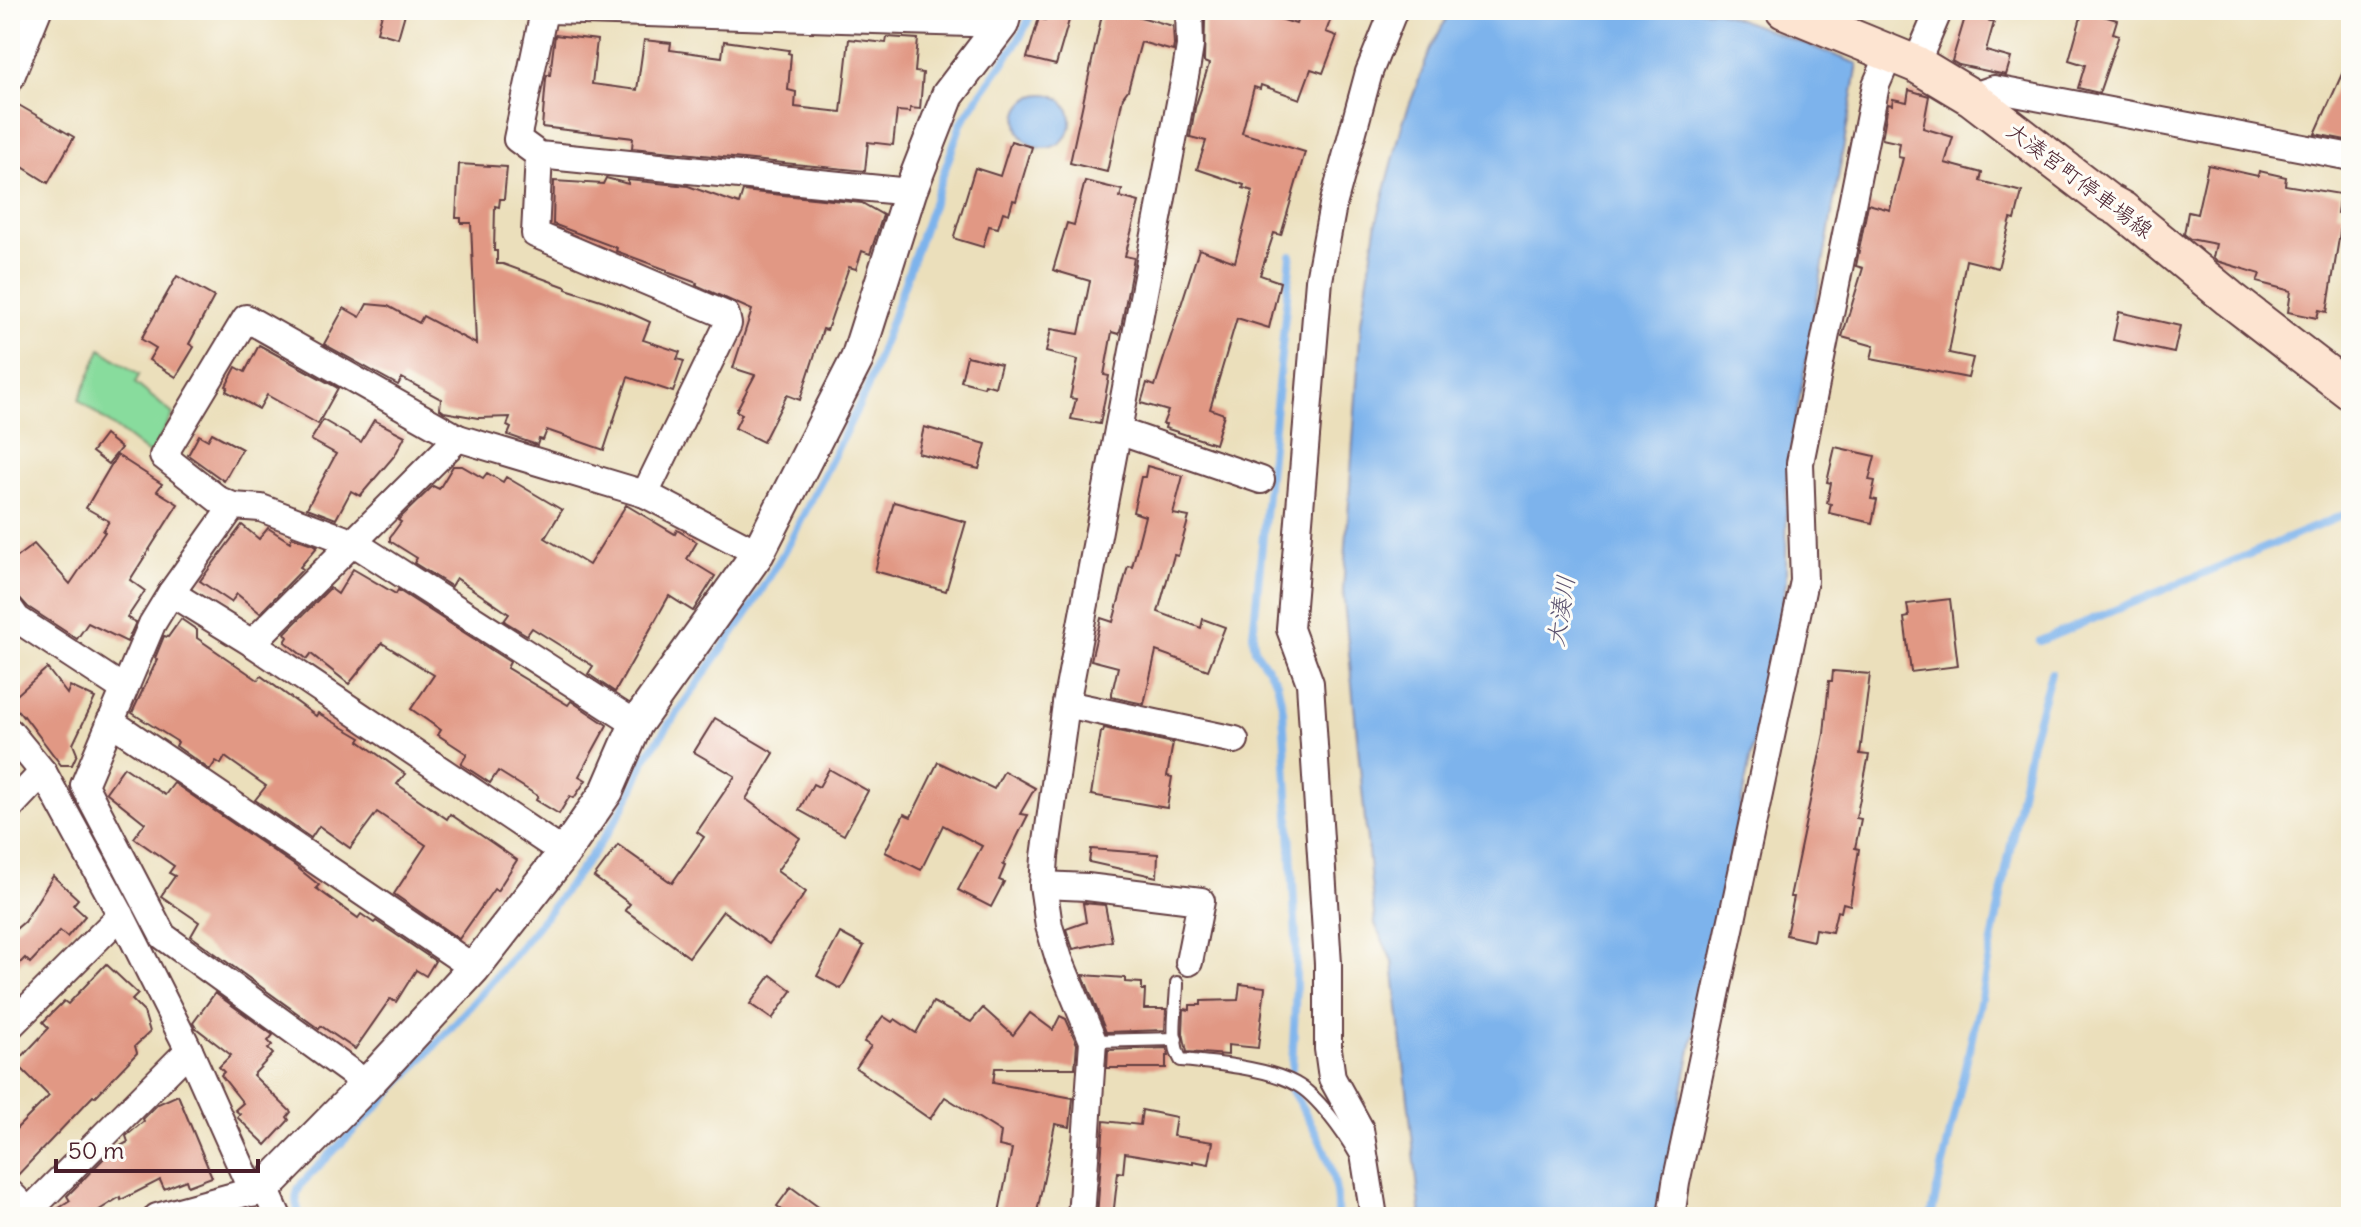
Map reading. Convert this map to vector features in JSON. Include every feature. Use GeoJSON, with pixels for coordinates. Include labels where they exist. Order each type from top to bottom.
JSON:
{"type":"FeatureCollection","features":[{"type":"Feature","properties":{"kind":"main road","name":"大湊宮町停車場線"},"geometry":{"type":"LineString","coordinates":[[1784,10],[1903,59],[1971,97],[2121,209],[2229,298],[2351,392]]}},
{"type":"Feature","properties":{"kind":"street"},"geometry":{"type":"LineString","coordinates":[[10,79],[38,10]]}},
{"type":"Feature","properties":{"kind":"street"},"geometry":{"type":"LineString","coordinates":[[910,192],[539,155],[517,139],[543,16],[551,10],[1004,17]]}},
{"type":"Feature","properties":{"kind":"street"},"geometry":{"type":"LineString","coordinates":[[1081,1217],[1093,1041],[1052,937],[1043,885],[1066,704],[1186,71],[1190,46],[1189,10]]}},
{"type":"Feature","properties":{"kind":"street"},"geometry":{"type":"LineString","coordinates":[[1374,1217],[1360,1129],[1332,1078],[1330,1064],[1328,964],[1310,683],[1290,629],[1319,280],[1333,205],[1365,87],[1394,10]]}},
{"type":"Feature","properties":{"kind":"street"},"geometry":{"type":"LineString","coordinates":[[1671,1217],[1804,581],[1800,463],[1876,85],[1903,59],[1939,10]]}},
{"type":"Feature","properties":{"kind":"street"},"geometry":{"type":"LineString","coordinates":[[157,1217],[265,1199],[474,968],[564,853],[607,791],[636,724],[758,553],[857,359],[910,192],[948,95],[1004,17]]}},
{"type":"Feature","properties":{"kind":"street"},"geometry":{"type":"LineString","coordinates":[[1971,97],[1994,89],[2351,157]]}},
{"type":"Feature","properties":{"kind":"street"},"geometry":{"type":"LineString","coordinates":[[539,155],[535,234],[726,315],[728,324],[645,494]]}},
{"type":"Feature","properties":{"kind":"street"},"geometry":{"type":"LineString","coordinates":[[636,724],[354,543],[261,508],[233,506],[219,500],[163,456],[246,318],[458,438],[645,494],[758,553]]}},
{"type":"Feature","properties":{"kind":"street"},"geometry":{"type":"LineString","coordinates":[[1118,431],[1261,480]]}},
{"type":"Feature","properties":{"kind":"street"},"geometry":{"type":"LineString","coordinates":[[252,643],[458,438]]}},
{"type":"Feature","properties":{"kind":"street"},"geometry":{"type":"LineString","coordinates":[[63,807],[84,785],[152,624],[233,506]]}},
{"type":"Feature","properties":{"kind":"street"},"geometry":{"type":"LineString","coordinates":[[171,593],[252,643],[564,853]]}},
{"type":"Feature","properties":{"kind":"street"},"geometry":{"type":"LineString","coordinates":[[10,609],[17,619],[124,689]]}},
{"type":"Feature","properties":{"kind":"street"},"geometry":{"type":"LineString","coordinates":[[1066,704],[1235,740]]}},
{"type":"Feature","properties":{"kind":"street"},"geometry":{"type":"LineString","coordinates":[[110,721],[474,968]]}},
{"type":"Feature","properties":{"kind":"street"},"geometry":{"type":"LineString","coordinates":[[10,732],[43,772],[63,807],[265,1199]]}},
{"type":"Feature","properties":{"kind":"street"},"geometry":{"type":"LineString","coordinates":[[10,807],[43,772]]}},
{"type":"Feature","properties":{"kind":"street"},"geometry":{"type":"LineString","coordinates":[[84,785],[163,936],[367,1084]]}},
{"type":"Feature","properties":{"kind":"street"},"geometry":{"type":"LineString","coordinates":[[1043,885],[1087,887],[1201,901],[1183,973]]}},
{"type":"Feature","properties":{"kind":"street"},"geometry":{"type":"LineString","coordinates":[[10,1026],[121,915]]}},
{"type":"Feature","properties":{"kind":"street"},"geometry":{"type":"LineString","coordinates":[[24,1207],[189,1050]]}},
{"type":"Feature","properties":{"kind":"lane"},"geometry":{"type":"LineString","coordinates":[[1183,973],[1176,1039],[1181,1060],[1248,1068],[1297,1084],[1335,1121],[1356,1154],[1366,1163]]}},
{"type":"Feature","properties":{"kind":"lane"},"geometry":{"type":"LineString","coordinates":[[1093,1041],[1176,1039]]}},
{"type":"Feature","properties":{"kind":"green space"},"geometry":{"type":"Polygon","coordinates":[[[101,349],[139,375],[135,383],[173,414],[150,455],[79,400],[101,349]]]}},
{"type":"Feature","properties":{"kind":"water","name":"大湊川"},"geometry":{"type":"Polygon","coordinates":[[[1451,10],[1715,10],[1858,64],[1787,471],[1786,583],[1657,1217],[1421,1217],[1393,963],[1375,924],[1343,591],[1361,322],[1377,221],[1403,122],[1431,48],[1451,10]]]}},
{"type":"Feature","properties":{"kind":"water"},"geometry":{"type":"Polygon","coordinates":[[[1044,94],[1063,102],[1071,121],[1063,140],[1044,148],[1025,140],[1017,121],[1025,102],[1044,94]]]}},
{"type":"Feature","properties":{"kind":"building"},"geometry":{"type":"Polygon","coordinates":[[[383,10],[406,10],[398,38],[377,32],[383,10]]]}},
{"type":"Feature","properties":{"kind":"building"},"geometry":{"type":"Polygon","coordinates":[[[1048,10],[1072,10],[1056,65],[1027,58],[1039,18],[1045,20],[1048,10]]]}},
{"type":"Feature","properties":{"kind":"building"},"geometry":{"type":"Polygon","coordinates":[[[1103,10],[1134,10],[1133,15],[1173,26],[1174,45],[1173,51],[1141,42],[1128,90],[1123,97],[1107,172],[1070,163],[1103,10]]]}},
{"type":"Feature","properties":{"kind":"building"},"geometry":{"type":"Polygon","coordinates":[[[1208,10],[1252,10],[1296,24],[1301,10],[1334,10],[1326,32],[1337,36],[1323,73],[1311,69],[1300,99],[1261,85],[1260,89],[1254,87],[1242,133],[1305,152],[1281,235],[1274,233],[1260,275],[1280,282],[1269,328],[1237,318],[1210,409],[1224,414],[1215,444],[1165,428],[1166,424],[1163,424],[1168,411],[1141,403],[1147,383],[1155,386],[1199,249],[1235,262],[1253,191],[1197,169],[1206,141],[1190,137],[1195,108],[1209,64],[1204,62],[1208,10]]]}},
{"type":"Feature","properties":{"kind":"building"},"geometry":{"type":"Polygon","coordinates":[[[2083,10],[2117,20],[2113,33],[2119,35],[2099,93],[2078,88],[2085,65],[2069,60],[2083,10]]]}},
{"type":"Feature","properties":{"kind":"building"},"geometry":{"type":"Polygon","coordinates":[[[1966,14],[1994,22],[1986,51],[2011,58],[2006,75],[1952,61],[1966,14]]]}},
{"type":"Feature","properties":{"kind":"building"},"geometry":{"type":"Polygon","coordinates":[[[555,35],[597,40],[592,84],[637,90],[644,40],[671,43],[670,50],[722,57],[724,41],[789,50],[788,90],[796,92],[795,107],[841,112],[849,39],[886,43],[887,37],[918,39],[915,72],[923,73],[920,109],[897,111],[893,145],[868,142],[865,171],[632,148],[633,138],[542,127],[546,79],[550,75],[555,35]]]}},
{"type":"Feature","properties":{"kind":"building"},"geometry":{"type":"Polygon","coordinates":[[[2351,54],[2351,141],[2315,134],[2351,54]]]}},
{"type":"Feature","properties":{"kind":"building"},"geometry":{"type":"Polygon","coordinates":[[[1909,90],[1929,96],[1923,128],[1953,137],[1945,163],[1982,173],[1980,181],[2022,192],[1998,268],[1966,260],[1949,353],[1973,358],[1968,378],[1871,359],[1874,346],[1842,337],[1863,268],[1856,266],[1868,204],[1890,210],[1903,158],[1898,157],[1900,143],[1882,139],[1888,104],[1892,105],[1893,99],[1907,102],[1909,90]]]}},
{"type":"Feature","properties":{"kind":"building"},"geometry":{"type":"Polygon","coordinates":[[[10,100],[74,137],[48,183],[10,159],[10,100]]]}},
{"type":"Feature","properties":{"kind":"building"},"geometry":{"type":"Polygon","coordinates":[[[1011,141],[1032,147],[1009,214],[1003,212],[998,228],[989,226],[983,247],[956,239],[954,236],[975,168],[1000,176],[1011,141]]]}},
{"type":"Feature","properties":{"kind":"building"},"geometry":{"type":"Polygon","coordinates":[[[459,164],[507,167],[504,199],[500,199],[499,207],[495,206],[494,251],[497,251],[497,264],[604,301],[650,322],[643,340],[680,352],[677,359],[684,361],[673,392],[628,377],[604,450],[547,430],[537,445],[508,435],[510,417],[478,418],[444,412],[440,409],[441,399],[402,378],[398,385],[324,344],[344,308],[360,317],[367,304],[388,306],[419,323],[423,316],[476,344],[471,223],[461,223],[461,218],[456,218],[459,164]]]}},
{"type":"Feature","properties":{"kind":"building"},"geometry":{"type":"Polygon","coordinates":[[[2208,165],[2258,176],[2259,171],[2286,177],[2285,185],[2340,194],[2337,213],[2343,214],[2327,312],[2319,310],[2317,318],[2288,312],[2291,291],[2257,282],[2260,274],[2217,261],[2213,257],[2216,244],[2190,239],[2184,234],[2188,212],[2197,214],[2208,165]]]}},
{"type":"Feature","properties":{"kind":"building"},"geometry":{"type":"Polygon","coordinates":[[[606,178],[628,184],[628,180],[688,186],[739,204],[743,191],[862,203],[883,215],[870,254],[862,251],[856,269],[849,267],[827,330],[823,329],[800,400],[787,395],[763,442],[735,428],[742,414],[736,411],[755,375],[733,368],[752,310],[697,283],[616,251],[617,248],[553,224],[554,181],[603,184],[606,178]]]}},
{"type":"Feature","properties":{"kind":"building"},"geometry":{"type":"Polygon","coordinates":[[[1085,181],[1122,190],[1120,197],[1139,202],[1125,256],[1134,258],[1121,328],[1119,334],[1112,332],[1104,375],[1109,376],[1100,424],[1071,419],[1076,399],[1070,398],[1078,360],[1046,352],[1051,329],[1079,334],[1090,281],[1053,270],[1067,223],[1074,225],[1085,181]]]}},
{"type":"Feature","properties":{"kind":"building"},"geometry":{"type":"Polygon","coordinates":[[[177,276],[214,297],[189,344],[194,347],[176,377],[149,360],[156,348],[141,339],[177,276]]]}},
{"type":"Feature","properties":{"kind":"building"},"geometry":{"type":"Polygon","coordinates":[[[2119,312],[2180,326],[2174,353],[2113,340],[2119,312]]]}},
{"type":"Feature","properties":{"kind":"building"},"geometry":{"type":"Polygon","coordinates":[[[259,345],[338,388],[318,424],[267,395],[259,409],[226,391],[236,367],[245,372],[259,345]]]}},
{"type":"Feature","properties":{"kind":"building"},"geometry":{"type":"Polygon","coordinates":[[[967,356],[1001,364],[995,387],[961,381],[967,356]]]}},
{"type":"Feature","properties":{"kind":"building"},"geometry":{"type":"Polygon","coordinates":[[[323,420],[361,442],[374,420],[405,436],[395,455],[360,496],[351,491],[336,519],[307,508],[336,454],[311,440],[323,420]]]}},
{"type":"Feature","properties":{"kind":"building"},"geometry":{"type":"Polygon","coordinates":[[[924,427],[986,444],[979,469],[918,453],[924,427]]]}},
{"type":"Feature","properties":{"kind":"building"},"geometry":{"type":"Polygon","coordinates":[[[212,433],[242,449],[224,481],[188,455],[199,435],[208,440],[212,433]]]}},
{"type":"Feature","properties":{"kind":"building"},"geometry":{"type":"Polygon","coordinates":[[[105,435],[121,448],[108,464],[92,452],[105,435]]]}},
{"type":"Feature","properties":{"kind":"building"},"geometry":{"type":"Polygon","coordinates":[[[1835,447],[1875,456],[1869,480],[1875,481],[1871,499],[1877,500],[1872,523],[1829,513],[1831,504],[1827,503],[1831,483],[1827,482],[1835,447]]]}},
{"type":"Feature","properties":{"kind":"building"},"geometry":{"type":"Polygon","coordinates":[[[117,455],[162,484],[157,491],[178,504],[130,580],[145,591],[127,618],[136,622],[127,642],[88,623],[77,639],[10,593],[10,562],[34,544],[70,584],[105,532],[109,521],[86,508],[117,455]]]}},
{"type":"Feature","properties":{"kind":"building"},"geometry":{"type":"Polygon","coordinates":[[[453,466],[462,466],[483,478],[487,473],[503,482],[506,477],[562,510],[545,538],[589,565],[626,505],[675,534],[677,530],[697,542],[687,559],[715,576],[693,611],[669,596],[615,692],[588,674],[593,666],[532,628],[527,635],[504,621],[509,614],[456,578],[451,586],[414,563],[417,558],[390,541],[401,522],[398,520],[433,486],[439,489],[453,466]]]}},
{"type":"Feature","properties":{"kind":"building"},"geometry":{"type":"Polygon","coordinates":[[[1147,466],[1183,476],[1173,514],[1189,517],[1178,556],[1174,555],[1158,612],[1201,628],[1203,619],[1225,627],[1208,670],[1156,651],[1144,704],[1111,697],[1118,667],[1091,660],[1101,618],[1113,622],[1128,566],[1132,567],[1145,516],[1133,512],[1141,477],[1145,477],[1147,466]]]}},
{"type":"Feature","properties":{"kind":"building"},"geometry":{"type":"Polygon","coordinates":[[[894,502],[966,522],[946,591],[875,571],[894,502]]]}},
{"type":"Feature","properties":{"kind":"building"},"geometry":{"type":"Polygon","coordinates":[[[242,525],[259,539],[268,528],[290,542],[292,537],[318,546],[300,567],[303,569],[260,613],[237,594],[231,602],[200,581],[242,525]]]}},
{"type":"Feature","properties":{"kind":"building"},"geometry":{"type":"Polygon","coordinates":[[[353,569],[396,594],[398,590],[510,662],[507,668],[568,705],[571,701],[607,725],[579,776],[586,780],[574,798],[570,796],[559,814],[536,800],[538,796],[498,771],[490,783],[461,764],[467,754],[438,735],[441,730],[411,709],[434,675],[382,643],[349,684],[311,654],[307,659],[285,642],[288,637],[285,633],[330,588],[338,594],[353,569]]]}},
{"type":"Feature","properties":{"kind":"building"},"geometry":{"type":"Polygon","coordinates":[[[1950,599],[1958,666],[1911,672],[1904,618],[1909,617],[1907,604],[1950,599]]]}},
{"type":"Feature","properties":{"kind":"building"},"geometry":{"type":"Polygon","coordinates":[[[181,619],[197,630],[197,638],[258,680],[261,676],[316,716],[318,713],[361,738],[359,741],[405,774],[397,784],[447,819],[450,814],[517,860],[459,939],[394,894],[426,845],[377,812],[350,848],[319,826],[311,838],[255,800],[266,786],[225,757],[221,764],[216,761],[210,770],[176,746],[178,742],[132,713],[157,660],[155,658],[164,636],[168,637],[181,619]]]}},
{"type":"Feature","properties":{"kind":"building"},"geometry":{"type":"Polygon","coordinates":[[[47,668],[67,694],[70,686],[95,698],[73,744],[77,754],[72,765],[61,765],[10,701],[47,668]]]}},
{"type":"Feature","properties":{"kind":"building"},"geometry":{"type":"Polygon","coordinates":[[[1833,671],[1870,674],[1860,754],[1869,755],[1856,818],[1861,819],[1855,848],[1859,849],[1850,905],[1843,903],[1841,912],[1837,911],[1832,932],[1815,929],[1813,941],[1786,935],[1794,897],[1790,897],[1824,734],[1829,681],[1832,681],[1833,671]]]}},
{"type":"Feature","properties":{"kind":"building"},"geometry":{"type":"Polygon","coordinates":[[[715,718],[774,753],[746,799],[800,838],[777,871],[806,892],[769,944],[723,911],[689,957],[625,910],[630,904],[594,877],[618,845],[672,883],[704,837],[697,832],[735,776],[694,752],[715,718]]]}},
{"type":"Feature","properties":{"kind":"building"},"geometry":{"type":"Polygon","coordinates":[[[1104,728],[1173,743],[1167,776],[1172,777],[1167,808],[1091,795],[1104,728]]]}},
{"type":"Feature","properties":{"kind":"building"},"geometry":{"type":"Polygon","coordinates":[[[938,762],[994,789],[1004,771],[1035,788],[1020,814],[1028,815],[1003,865],[999,880],[1004,882],[991,907],[958,890],[982,846],[943,825],[921,870],[885,852],[904,814],[911,817],[938,762]]]}},
{"type":"Feature","properties":{"kind":"building"},"geometry":{"type":"Polygon","coordinates":[[[124,767],[165,795],[174,783],[294,865],[319,885],[316,888],[358,918],[361,914],[374,923],[376,921],[435,961],[426,976],[416,970],[396,1002],[390,999],[355,1049],[321,1026],[319,1029],[191,936],[199,922],[161,896],[175,876],[169,873],[174,866],[134,838],[145,823],[106,792],[124,767]]]}},
{"type":"Feature","properties":{"kind":"building"},"geometry":{"type":"Polygon","coordinates":[[[829,769],[868,791],[844,835],[799,810],[813,784],[819,787],[829,769]]]}},
{"type":"Feature","properties":{"kind":"building"},"geometry":{"type":"Polygon","coordinates":[[[1091,849],[1158,854],[1157,877],[1089,862],[1091,849]]]}},
{"type":"Feature","properties":{"kind":"building"},"geometry":{"type":"Polygon","coordinates":[[[53,876],[78,899],[73,905],[85,916],[67,937],[60,931],[30,963],[25,958],[10,973],[10,934],[24,922],[53,876]]]}},
{"type":"Feature","properties":{"kind":"building"},"geometry":{"type":"Polygon","coordinates":[[[1083,903],[1105,905],[1112,941],[1073,949],[1066,929],[1086,922],[1083,903]]]}},
{"type":"Feature","properties":{"kind":"building"},"geometry":{"type":"Polygon","coordinates":[[[840,933],[864,946],[841,989],[817,976],[840,933]]]}},
{"type":"Feature","properties":{"kind":"building"},"geometry":{"type":"Polygon","coordinates":[[[106,964],[138,994],[132,1000],[144,1012],[150,1032],[135,1046],[137,1053],[95,1097],[15,1178],[10,1177],[10,1135],[49,1096],[16,1063],[49,1028],[43,1022],[64,1001],[68,1004],[106,964]]]}},
{"type":"Feature","properties":{"kind":"building"},"geometry":{"type":"Polygon","coordinates":[[[771,975],[792,991],[772,1019],[750,1004],[771,975]]]}},
{"type":"Feature","properties":{"kind":"building"},"geometry":{"type":"Polygon","coordinates":[[[1083,975],[1125,978],[1125,982],[1142,983],[1142,990],[1145,990],[1144,1009],[1166,1009],[1165,1030],[1106,1032],[1083,975]]]}},
{"type":"Feature","properties":{"kind":"building"},"geometry":{"type":"Polygon","coordinates":[[[1240,984],[1265,987],[1258,1048],[1228,1045],[1228,1055],[1187,1052],[1183,1033],[1184,1009],[1190,1010],[1190,1005],[1201,1005],[1201,1001],[1238,1000],[1240,984]]]}},
{"type":"Feature","properties":{"kind":"building"},"geometry":{"type":"Polygon","coordinates":[[[215,993],[273,1035],[268,1041],[272,1045],[268,1049],[273,1054],[253,1075],[291,1112],[287,1117],[289,1120],[266,1145],[237,1117],[240,1114],[235,1110],[243,1103],[221,1075],[224,1072],[219,1067],[231,1055],[193,1023],[215,993]]]}},
{"type":"Feature","properties":{"kind":"building"},"geometry":{"type":"Polygon","coordinates":[[[933,1002],[971,1022],[983,1008],[1013,1035],[1030,1013],[1053,1030],[1060,1016],[1066,1019],[1077,1044],[1075,1068],[995,1068],[993,1083],[1073,1098],[1070,1127],[1055,1124],[1036,1217],[998,1217],[1012,1149],[999,1146],[1001,1132],[945,1097],[930,1119],[856,1068],[871,1046],[864,1042],[883,1016],[892,1022],[895,1019],[916,1033],[933,1002]]]}},
{"type":"Feature","properties":{"kind":"building"},"geometry":{"type":"Polygon","coordinates":[[[1167,1048],[1166,1068],[1107,1068],[1108,1050],[1167,1048]]]}},
{"type":"Feature","properties":{"kind":"building"},"geometry":{"type":"Polygon","coordinates":[[[178,1095],[212,1177],[188,1186],[186,1180],[164,1189],[160,1180],[121,1200],[120,1197],[88,1217],[50,1217],[70,1201],[67,1196],[111,1151],[128,1142],[126,1136],[158,1104],[178,1095]]]}},
{"type":"Feature","properties":{"kind":"building"},"geometry":{"type":"Polygon","coordinates":[[[1142,1110],[1176,1117],[1173,1136],[1213,1142],[1209,1164],[1125,1153],[1123,1173],[1118,1172],[1113,1217],[1097,1217],[1104,1121],[1140,1125],[1142,1110]]]}},
{"type":"Feature","properties":{"kind":"building"},"geometry":{"type":"Polygon","coordinates":[[[791,1187],[832,1217],[791,1217],[777,1206],[791,1187]]]}},
{"type":"Feature","properties":{"kind":"waterway"},"geometry":{"type":"LineString","coordinates":[[301,1217],[296,1200],[302,1183],[439,1040],[536,928],[611,828],[630,795],[644,760],[752,606],[789,544],[867,389],[961,124],[1010,53],[1032,10]]}},
{"type":"Feature","properties":{"kind":"waterway"},"geometry":{"type":"LineString","coordinates":[[1291,256],[1253,635],[1255,650],[1277,682],[1283,710],[1296,936],[1292,1068]]}},
{"type":"Feature","properties":{"kind":"waterway"},"geometry":{"type":"LineString","coordinates":[[2040,641],[2351,512]]}},
{"type":"Feature","properties":{"kind":"waterway"},"geometry":{"type":"LineString","coordinates":[[1931,1217],[1981,998],[2031,742],[2051,673]]}},
{"type":"Feature","properties":{"kind":"waterway"},"geometry":{"type":"LineString","coordinates":[[1292,1091],[1325,1151],[1335,1183],[1337,1217]]}}]}
